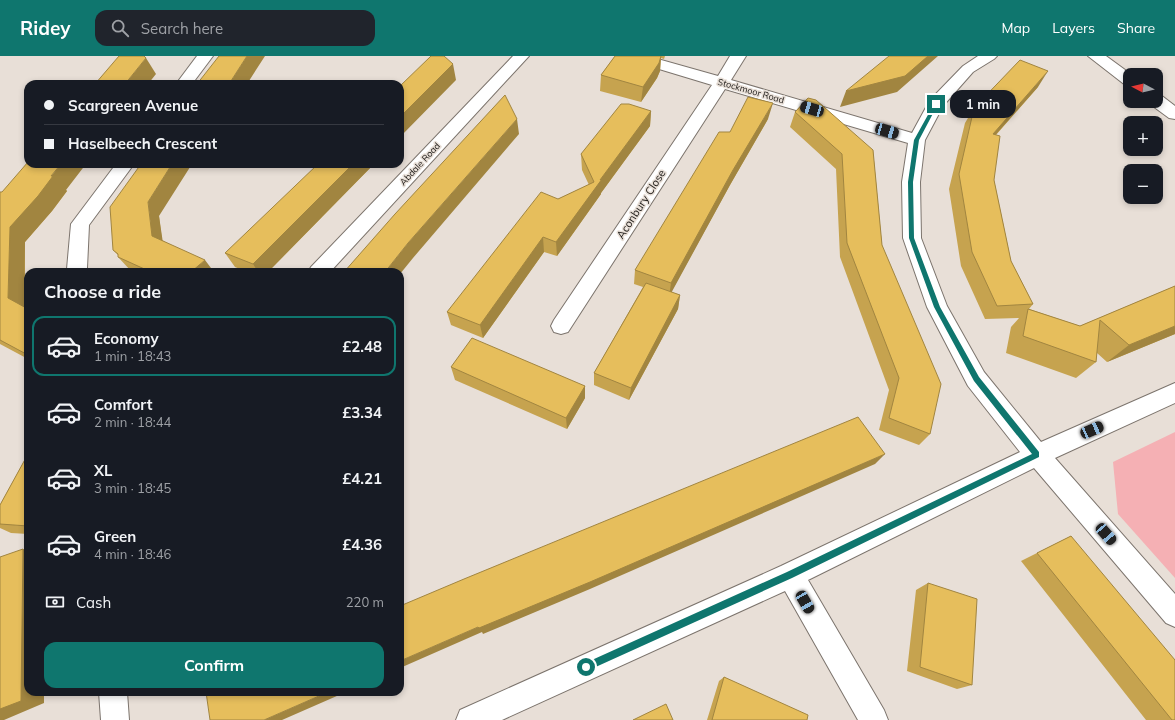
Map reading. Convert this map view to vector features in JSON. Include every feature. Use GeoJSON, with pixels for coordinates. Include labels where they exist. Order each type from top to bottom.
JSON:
{"type":"FeatureCollection","features":[{"type":"Feature","properties":{"kind":"street"},"geometry":{"type":"LineString","coordinates":[[187,80],[205,56]]}},
{"type":"Feature","properties":{"kind":"street","name":"Abdale Road"},"geometry":{"type":"LineString","coordinates":[[322,268],[521,56]]}},
{"type":"Feature","properties":{"kind":"street","name":"Stockmoor Road"},"geometry":{"type":"LineString","coordinates":[[631,56],[917,140]]}},
{"type":"Feature","properties":{"kind":"street","name":"Aconbury Close"},"geometry":{"type":"LineString","coordinates":[[561,326],[738,56]]}},
{"type":"Feature","properties":{"kind":"street"},"geometry":{"type":"LineString","coordinates":[[989,56],[968,69],[936,104],[917,140],[911,182],[912,238],[935,300],[976,379],[1036,455],[1175,614]]}},
{"type":"Feature","properties":{"kind":"street"},"geometry":{"type":"LineString","coordinates":[[1096,56],[1123,76]]}},
{"type":"Feature","properties":{"kind":"street"},"geometry":{"type":"LineString","coordinates":[[1163,105],[1175,114]]}},
{"type":"Feature","properties":{"kind":"street"},"geometry":{"type":"LineString","coordinates":[[77,268],[80,224],[122,168]]}},
{"type":"Feature","properties":{"kind":"street"},"geometry":{"type":"LineString","coordinates":[[470,720],[790,575],[1036,455],[1175,393]]}},
{"type":"Feature","properties":{"kind":"street"},"geometry":{"type":"LineString","coordinates":[[790,575],[874,720]]}},
{"type":"Feature","properties":{"kind":"street"},"geometry":{"type":"LineString","coordinates":[[113,696],[115,720]]}},
{"type":"Feature","properties":{"kind":"shaded area"},"geometry":{"type":"Polygon","coordinates":[[[1175,432],[1175,578],[1118,514],[1113,462],[1175,432]]]}},
{"type":"Feature","properties":{"kind":"building"},"geometry":{"type":"Polygon","coordinates":[[[119,56],[144,56],[146,58],[128,80],[98,80],[119,56]]]}},
{"type":"Feature","properties":{"kind":"building"},"geometry":{"type":"Polygon","coordinates":[[[219,56],[247,56],[232,80],[200,80],[219,56]]]}},
{"type":"Feature","properties":{"kind":"building"},"geometry":{"type":"Polygon","coordinates":[[[431,56],[444,56],[453,64],[404,113],[404,82],[431,56]]]}},
{"type":"Feature","properties":{"kind":"building"},"geometry":{"type":"Polygon","coordinates":[[[615,56],[661,56],[659,63],[643,87],[601,75],[615,56]]]}},
{"type":"Feature","properties":{"kind":"building"},"geometry":{"type":"Polygon","coordinates":[[[889,56],[928,56],[905,76],[846,91],[889,56]]]}},
{"type":"Feature","properties":{"kind":"building"},"geometry":{"type":"Polygon","coordinates":[[[1020,60],[1048,71],[993,134],[1000,136],[994,180],[1011,261],[1033,304],[997,306],[972,252],[959,174],[974,108],[1020,60]]]}},
{"type":"Feature","properties":{"kind":"building"},"geometry":{"type":"Polygon","coordinates":[[[505,95],[517,119],[408,243],[388,268],[348,268],[395,214],[505,95]]]}},
{"type":"Feature","properties":{"kind":"building"},"geometry":{"type":"Polygon","coordinates":[[[748,97],[773,103],[733,170],[671,283],[635,270],[719,132],[730,132],[748,97]]]}},
{"type":"Feature","properties":{"kind":"building"},"geometry":{"type":"Polygon","coordinates":[[[808,98],[816,100],[873,150],[882,245],[941,384],[930,434],[889,418],[899,378],[847,243],[842,154],[795,112],[808,98]]]}},
{"type":"Feature","properties":{"kind":"building"},"geometry":{"type":"Polygon","coordinates":[[[621,104],[629,104],[651,111],[556,242],[543,237],[480,325],[447,312],[541,192],[558,199],[594,182],[581,154],[621,104]]]}},
{"type":"Feature","properties":{"kind":"building"},"geometry":{"type":"Polygon","coordinates":[[[24,167],[24,168],[58,168],[38,196],[10,227],[8,298],[24,307],[24,353],[0,340],[0,192],[2,192],[24,167]]]}},
{"type":"Feature","properties":{"kind":"building"},"geometry":{"type":"Polygon","coordinates":[[[138,168],[169,168],[148,202],[152,236],[205,260],[196,268],[142,268],[118,257],[118,254],[113,250],[110,207],[138,168]]]}},
{"type":"Feature","properties":{"kind":"building"},"geometry":{"type":"Polygon","coordinates":[[[314,168],[349,168],[253,264],[225,253],[314,168]]]}},
{"type":"Feature","properties":{"kind":"building"},"geometry":{"type":"Polygon","coordinates":[[[646,283],[680,295],[631,388],[594,373],[646,283]]]}},
{"type":"Feature","properties":{"kind":"building"},"geometry":{"type":"Polygon","coordinates":[[[1175,286],[1175,326],[1129,345],[1100,320],[1096,362],[1023,336],[1028,309],[1080,326],[1175,286]]]}},
{"type":"Feature","properties":{"kind":"building"},"geometry":{"type":"Polygon","coordinates":[[[472,338],[585,386],[566,418],[451,367],[472,338]]]}},
{"type":"Feature","properties":{"kind":"building"},"geometry":{"type":"Polygon","coordinates":[[[858,417],[885,454],[590,582],[479,628],[478,627],[404,659],[404,604],[858,417]]]}},
{"type":"Feature","properties":{"kind":"building"},"geometry":{"type":"Polygon","coordinates":[[[24,461],[24,526],[0,524],[0,505],[24,461]]]}},
{"type":"Feature","properties":{"kind":"building"},"geometry":{"type":"Polygon","coordinates":[[[1071,536],[1175,660],[1175,720],[1172,720],[1037,553],[1071,536]]]}},
{"type":"Feature","properties":{"kind":"building"},"geometry":{"type":"Polygon","coordinates":[[[23,549],[21,701],[0,709],[0,557],[23,549]]]}},
{"type":"Feature","properties":{"kind":"building"},"geometry":{"type":"Polygon","coordinates":[[[928,583],[977,599],[972,685],[920,667],[928,583]]]}},
{"type":"Feature","properties":{"kind":"building"},"geometry":{"type":"Polygon","coordinates":[[[724,677],[808,715],[807,720],[712,720],[724,677]]]}},
{"type":"Feature","properties":{"kind":"building"},"geometry":{"type":"Polygon","coordinates":[[[207,696],[319,696],[264,720],[210,720],[207,696]]]}},
{"type":"Feature","properties":{"kind":"building"},"geometry":{"type":"Polygon","coordinates":[[[666,704],[673,720],[633,720],[666,704]]]}},
{"type":"Feature","properties":{"kind":"route"},"geometry":{"type":"LineString","coordinates":[[586,667],[790,575],[1036,455],[976,379],[937,307],[912,238],[911,182],[917,140],[936,104]]}}]}
